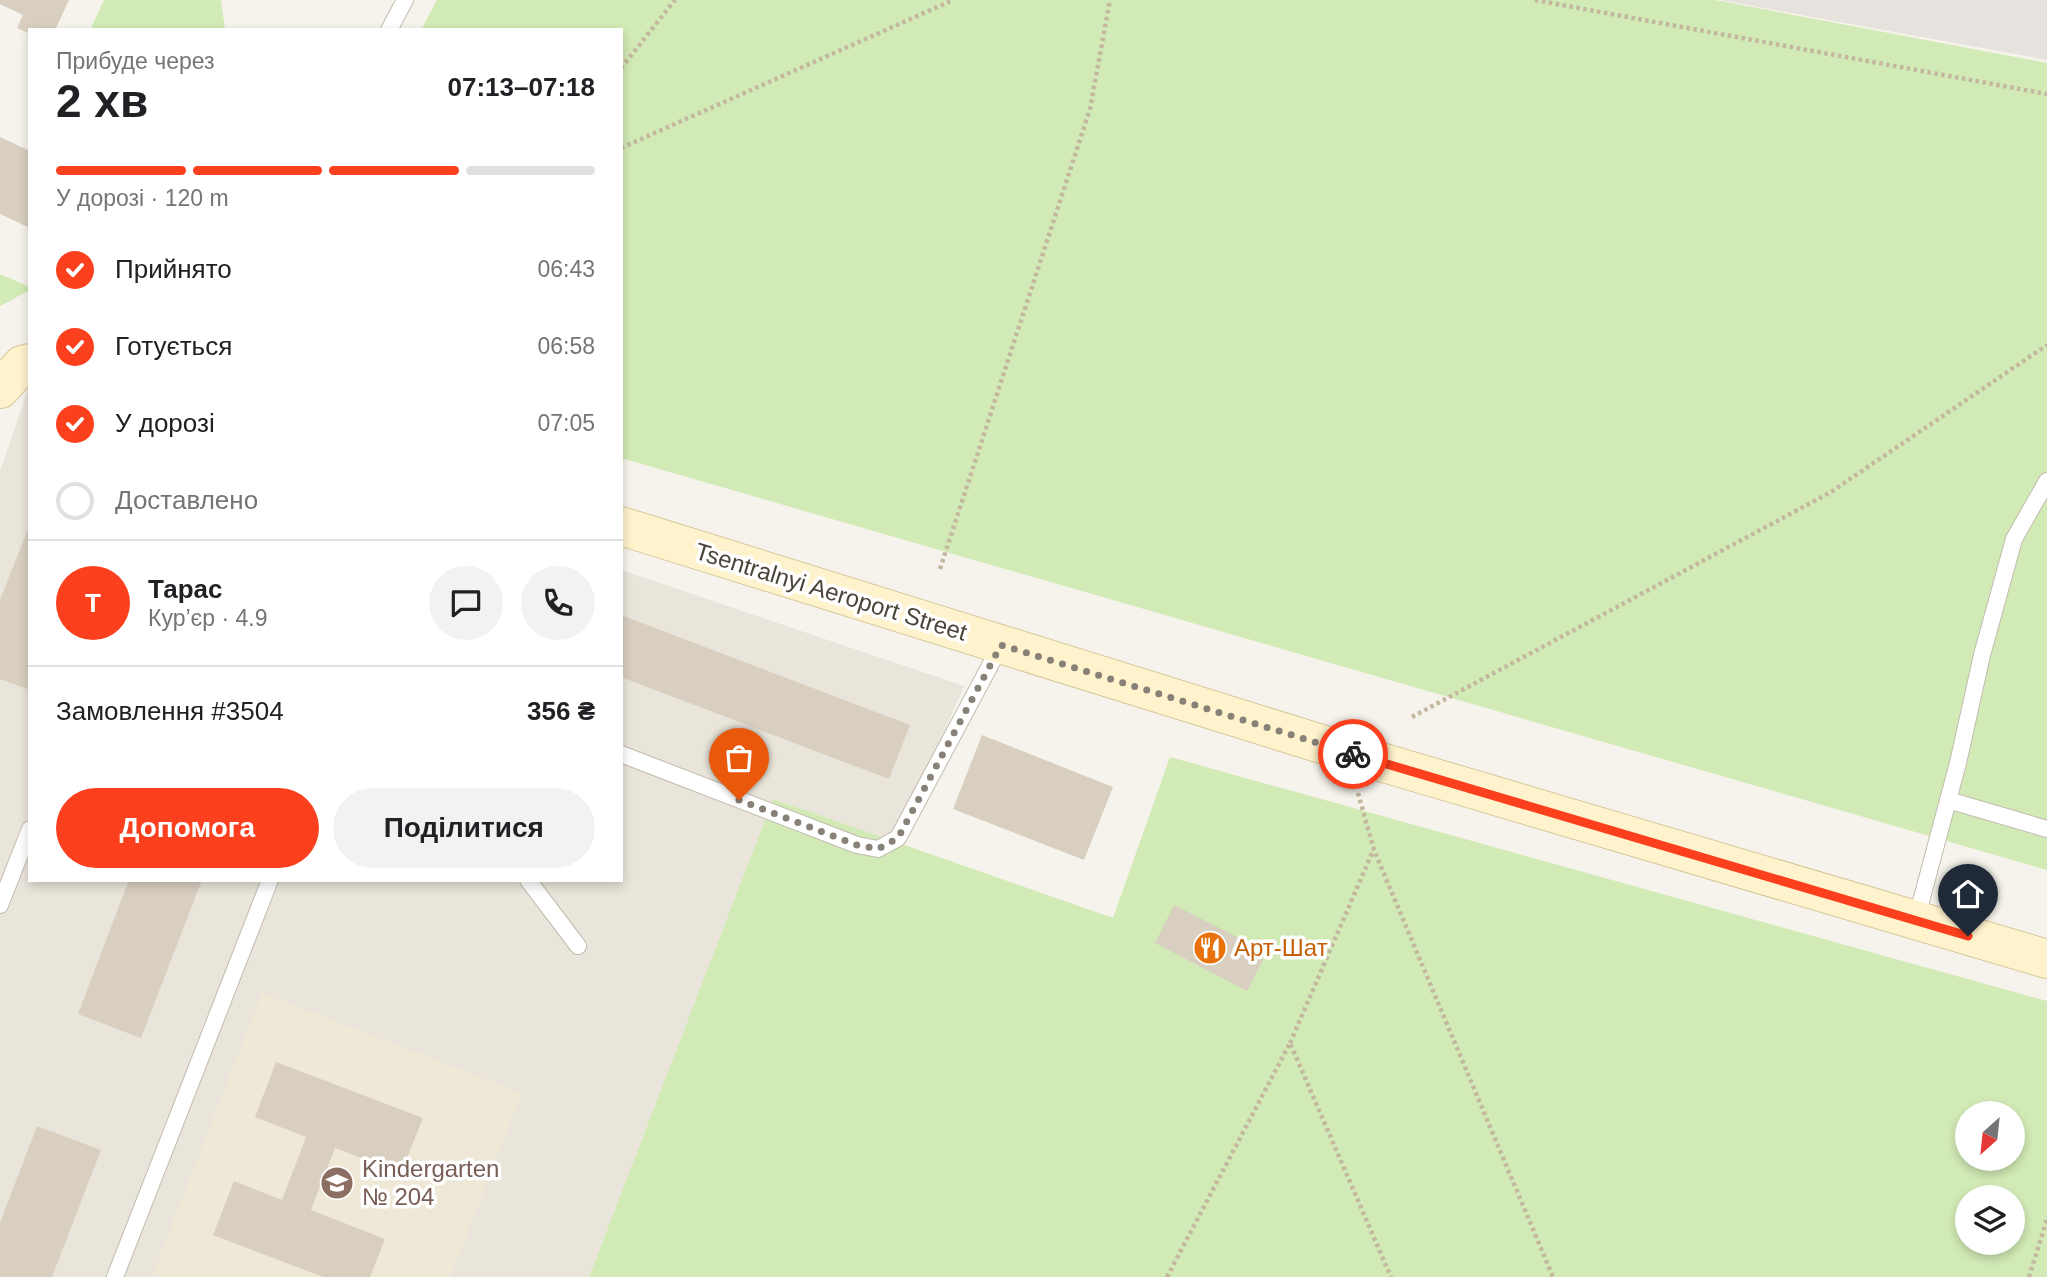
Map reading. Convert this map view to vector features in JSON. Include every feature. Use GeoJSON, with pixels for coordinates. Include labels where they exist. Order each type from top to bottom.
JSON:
{"type":"FeatureCollection","features":[{"type":"Feature","properties":{"kind":"street"},"geometry":{"type":"LineString","coordinates":[[0,389],[22,365],[28,364]]}},
{"type":"Feature","properties":{"kind":"street","name":"Tsentralnyi Aeroport Street"},"geometry":{"type":"LineString","coordinates":[[623,527],[1347,752],[2047,959]]}},
{"type":"Feature","properties":{"kind":"lane"},"geometry":{"type":"LineString","coordinates":[[390,28],[405,0]]}},
{"type":"Feature","properties":{"kind":"lane"},"geometry":{"type":"LineString","coordinates":[[1916,920],[1948,800],[1982,654],[2014,539],[2047,481]]}},
{"type":"Feature","properties":{"kind":"lane"},"geometry":{"type":"LineString","coordinates":[[623,755],[857,845],[878,849],[898,838],[1001,645]]}},
{"type":"Feature","properties":{"kind":"lane"},"geometry":{"type":"LineString","coordinates":[[1948,800],[2047,829]]}},
{"type":"Feature","properties":{"kind":"lane"},"geometry":{"type":"LineString","coordinates":[[0,905],[28,834]]}},
{"type":"Feature","properties":{"kind":"lane"},"geometry":{"type":"LineString","coordinates":[[0,856],[16,861]]}},
{"type":"Feature","properties":{"kind":"lane"},"geometry":{"type":"LineString","coordinates":[[116,1277],[269,882]]}},
{"type":"Feature","properties":{"kind":"lane"},"geometry":{"type":"LineString","coordinates":[[530,882],[578,946]]}},
{"type":"Feature","properties":{"kind":"path"},"geometry":{"type":"LineString","coordinates":[[623,65],[675,0]]}},
{"type":"Feature","properties":{"kind":"path"},"geometry":{"type":"LineString","coordinates":[[623,147],[953,0]]}},
{"type":"Feature","properties":{"kind":"path"},"geometry":{"type":"LineString","coordinates":[[940,569],[1090,110],[1110,0]]}},
{"type":"Feature","properties":{"kind":"path"},"geometry":{"type":"LineString","coordinates":[[1535,0],[2047,94]]}},
{"type":"Feature","properties":{"kind":"path"},"geometry":{"type":"LineString","coordinates":[[1412,717],[1831,492],[2047,345]]}},
{"type":"Feature","properties":{"kind":"path"},"geometry":{"type":"LineString","coordinates":[[1347,752],[1374,850],[1553,1277]]}},
{"type":"Feature","properties":{"kind":"path"},"geometry":{"type":"LineString","coordinates":[[1167,1277],[1290,1043],[1374,850]]}},
{"type":"Feature","properties":{"kind":"path"},"geometry":{"type":"LineString","coordinates":[[1290,1043],[1391,1277]]}},
{"type":"Feature","properties":{"kind":"path"},"geometry":{"type":"LineString","coordinates":[[2029,1277],[2047,1219]]}},
{"type":"Feature","properties":{"kind":"shaded area"},"geometry":{"type":"Polygon","coordinates":[[[1720,0],[2047,0],[2047,60],[1720,0]]]}},
{"type":"Feature","properties":{"kind":"shaded area"},"geometry":{"type":"Polygon","coordinates":[[[28,390],[28,882],[623,882],[623,571],[964,686],[896,843],[773,799],[589,1277],[0,1277],[0,471],[28,390]]]}},
{"type":"Feature","properties":{"kind":"shaded area","name":"Kindergarten № 204"},"geometry":{"type":"Polygon","coordinates":[[[262,993],[522,1093],[450,1277],[162,1277],[153,1274],[262,993]]]}},
{"type":"Feature","properties":{"kind":"green space"},"geometry":{"type":"Polygon","coordinates":[[[104,0],[221,0],[225,28],[91,28],[104,0]]]}},
{"type":"Feature","properties":{"kind":"green space"},"geometry":{"type":"Polygon","coordinates":[[[437,0],[1715,0],[2047,63],[2047,870],[623,459],[623,28],[422,28],[437,0]]]}},
{"type":"Feature","properties":{"kind":"green space"},"geometry":{"type":"Polygon","coordinates":[[[0,274],[28,286],[28,291],[0,306],[0,274]]]}},
{"type":"Feature","properties":{"kind":"green space"},"geometry":{"type":"Polygon","coordinates":[[[1170,757],[2047,1001],[2047,1277],[589,1277],[773,799],[1113,918],[1170,757]]]}},
{"type":"Feature","properties":{"kind":"building"},"geometry":{"type":"Polygon","coordinates":[[[0,0],[69,0],[56,28],[28,28],[28,33],[17,28],[23,15],[0,4],[0,0]]]}},
{"type":"Feature","properties":{"kind":"building"},"geometry":{"type":"Polygon","coordinates":[[[0,137],[28,150],[28,227],[0,214],[0,137]]]}},
{"type":"Feature","properties":{"kind":"building"},"geometry":{"type":"Polygon","coordinates":[[[28,529],[28,689],[0,679],[0,600],[28,529]]]}},
{"type":"Feature","properties":{"kind":"building"},"geometry":{"type":"Polygon","coordinates":[[[623,616],[910,725],[889,779],[623,678],[623,616]]]}},
{"type":"Feature","properties":{"kind":"building"},"geometry":{"type":"Polygon","coordinates":[[[982,735],[1113,787],[1084,860],[953,809],[982,735]]]}},
{"type":"Feature","properties":{"kind":"building"},"geometry":{"type":"Polygon","coordinates":[[[128,882],[201,882],[141,1038],[78,1014],[128,882]]]}},
{"type":"Feature","properties":{"kind":"building","name":"Арт-Шат"},"geometry":{"type":"Polygon","coordinates":[[[1174,905],[1267,952],[1247,991],[1155,943],[1174,905]]]}},
{"type":"Feature","properties":{"kind":"building"},"geometry":{"type":"Polygon","coordinates":[[[276,1062],[423,1118],[401,1173],[335,1148],[311,1210],[385,1239],[370,1277],[323,1277],[213,1235],[234,1181],[282,1200],[306,1137],[255,1117],[276,1062]]]}},
{"type":"Feature","properties":{"kind":"building"},"geometry":{"type":"Polygon","coordinates":[[[37,1126],[101,1150],[52,1277],[0,1277],[0,1223],[37,1126]]]}},
{"type":"Feature","properties":{"kind":"way so far"},"geometry":{"type":"LineString","coordinates":[[739,800],[857,845],[878,849],[898,838],[1001,645],[1353,754]]}},
{"type":"Feature","properties":{"kind":"place","name":"Арт-Шат"},"geometry":{"type":"Point","coordinates":[1210,948]}},
{"type":"Feature","properties":{"kind":"place","name":"Kindergarten № 204"},"geometry":{"type":"Point","coordinates":[337,1183]}},
{"type":"Feature","properties":{"kind":"route"},"geometry":{"type":"LineString","coordinates":[[1353,754],[1968,936]]}}]}
